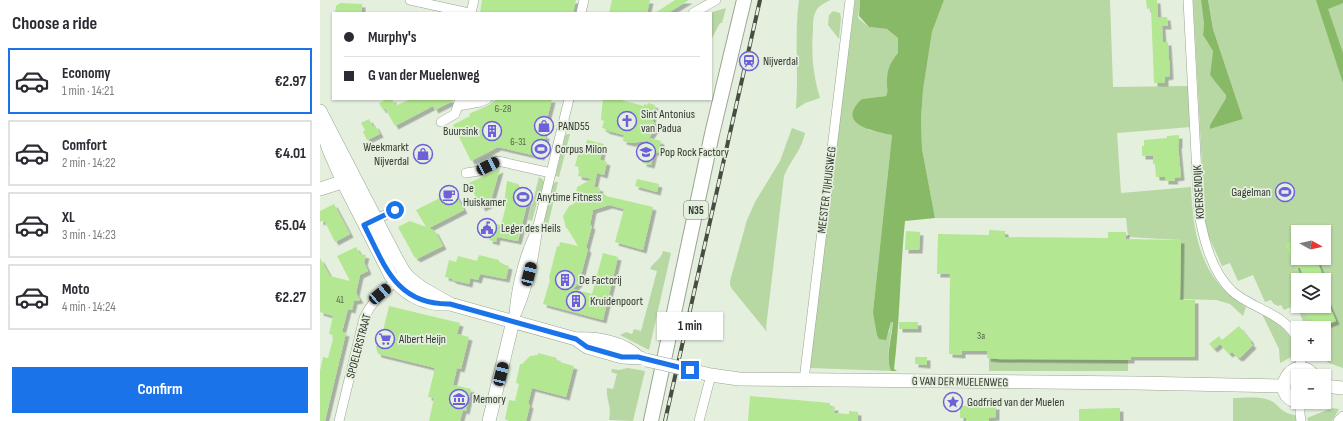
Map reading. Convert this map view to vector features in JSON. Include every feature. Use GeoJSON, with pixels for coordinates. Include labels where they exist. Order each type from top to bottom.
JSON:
{"type":"FeatureCollection","features":[{"type":"Feature","properties":{"kind":"main road","name":"N35"},"geometry":{"type":"LineString","coordinates":[[644,421],[707,123],[736,0]]}},
{"type":"Feature","properties":{"kind":"main road","name":"N35"},"geometry":{"type":"LineString","coordinates":[[651,421],[712,134],[744,0]]}},
{"type":"Feature","properties":{"kind":"street"},"geometry":{"type":"LineString","coordinates":[[410,0],[466,12]]}},
{"type":"Feature","properties":{"kind":"street"},"geometry":{"type":"LineString","coordinates":[[470,12],[474,0]]}},
{"type":"Feature","properties":{"kind":"street"},"geometry":{"type":"LineString","coordinates":[[581,12],[584,0]]}},
{"type":"Feature","properties":{"kind":"street"},"geometry":{"type":"LineString","coordinates":[[695,12],[716,0]]}},
{"type":"Feature","properties":{"kind":"street","name":"MEESTER TIJHUISWEG"},"geometry":{"type":"LineString","coordinates":[[804,380],[850,0]]}},
{"type":"Feature","properties":{"kind":"street","name":"KOERSENDIJK"},"geometry":{"type":"LineString","coordinates":[[1188,0],[1199,214],[1210,255],[1221,279],[1233,292],[1256,308],[1284,322],[1291,329]]}},
{"type":"Feature","properties":{"kind":"street"},"geometry":{"type":"LineString","coordinates":[[441,122],[455,114],[459,102],[480,102],[485,100]]}},
{"type":"Feature","properties":{"kind":"street"},"geometry":{"type":"LineString","coordinates":[[489,421],[513,321],[521,306],[536,247],[538,226],[569,100]]}},
{"type":"Feature","properties":{"kind":"street","name":"G VAN DER MUELENWEG"},"geometry":{"type":"LineString","coordinates":[[320,111],[323,135],[370,222],[386,269],[399,277],[400,287],[423,302],[450,304],[513,321],[576,339],[587,347],[622,357],[642,359],[711,375],[739,379],[1284,386]]}},
{"type":"Feature","properties":{"kind":"street"},"geometry":{"type":"LineString","coordinates":[[466,173],[479,171],[498,161],[551,173]]}},
{"type":"Feature","properties":{"kind":"street"},"geometry":{"type":"LineString","coordinates":[[320,181],[345,175]]}},
{"type":"Feature","properties":{"kind":"street"},"geometry":{"type":"LineString","coordinates":[[320,189],[345,175]]}},
{"type":"Feature","properties":{"kind":"street"},"geometry":{"type":"LineString","coordinates":[[370,222],[395,210]]}},
{"type":"Feature","properties":{"kind":"street","name":"SPOELERSTRAAT"},"geometry":{"type":"LineString","coordinates":[[339,421],[364,318],[370,305],[399,277]]}},
{"type":"Feature","properties":{"kind":"street"},"geometry":{"type":"LineString","coordinates":[[1300,361],[1300,369]]}},
{"type":"Feature","properties":{"kind":"street"},"geometry":{"type":"LineString","coordinates":[[1291,372],[1285,379],[1284,386],[1285,392],[1291,398]]}},
{"type":"Feature","properties":{"kind":"street"},"geometry":{"type":"LineString","coordinates":[[699,421],[711,375]]}},
{"type":"Feature","properties":{"kind":"street"},"geometry":{"type":"LineString","coordinates":[[1331,387],[1343,388]]}},
{"type":"Feature","properties":{"kind":"street"},"geometry":{"type":"LineString","coordinates":[[1300,409],[1302,421]]}},
{"type":"Feature","properties":{"kind":"street"},"geometry":{"type":"LineString","coordinates":[[1338,421],[1343,416]]}},
{"type":"Feature","properties":{"kind":"green space"},"geometry":{"type":"Polygon","coordinates":[[[799,0],[831,0],[818,7],[813,20],[813,64],[820,98],[805,103],[796,109],[797,27],[799,0]]]}},
{"type":"Feature","properties":{"kind":"green space"},"geometry":{"type":"Polygon","coordinates":[[[855,0],[860,0],[858,18],[869,27],[887,29],[898,38],[898,53],[892,62],[888,73],[886,96],[862,99],[854,109],[853,114],[869,130],[892,135],[873,312],[889,333],[891,322],[893,322],[888,353],[891,371],[811,368],[809,362],[855,0]]]}},
{"type":"Feature","properties":{"kind":"green space"},"geometry":{"type":"Polygon","coordinates":[[[860,0],[944,0],[932,32],[923,90],[921,119],[922,149],[935,218],[905,221],[898,332],[894,369],[897,371],[891,371],[889,366],[889,347],[893,322],[891,322],[886,340],[879,339],[873,312],[892,135],[868,129],[860,125],[855,121],[852,115],[862,99],[886,96],[887,76],[891,62],[898,53],[898,38],[887,29],[869,27],[859,16],[860,0]]]}},
{"type":"Feature","properties":{"kind":"green space"},"geometry":{"type":"Polygon","coordinates":[[[944,0],[1110,0],[1113,87],[1188,86],[1191,127],[1117,133],[1121,193],[1191,187],[1194,223],[1202,255],[1209,270],[1219,284],[1231,296],[1246,307],[1243,316],[1230,304],[1216,300],[1180,299],[1181,240],[1128,237],[1126,218],[935,218],[922,149],[921,119],[923,90],[932,32],[944,0]]]}},
{"type":"Feature","properties":{"kind":"green space","name":"Gagelman"},"geometry":{"type":"Polygon","coordinates":[[[1193,0],[1201,0],[1204,24],[1203,35],[1213,51],[1210,75],[1226,93],[1226,98],[1210,125],[1210,129],[1243,119],[1213,29],[1208,0],[1343,0],[1343,368],[1326,361],[1331,361],[1331,321],[1303,321],[1299,313],[1331,313],[1331,273],[1291,273],[1291,307],[1284,310],[1281,305],[1278,306],[1274,304],[1271,300],[1265,302],[1253,275],[1238,281],[1230,263],[1222,266],[1209,237],[1205,222],[1193,0]]]}},
{"type":"Feature","properties":{"kind":"green space"},"geometry":{"type":"Polygon","coordinates":[[[1201,0],[1208,0],[1213,29],[1243,119],[1210,129],[1210,125],[1226,98],[1226,95],[1210,75],[1213,51],[1203,35],[1204,24],[1201,0]]]}},
{"type":"Feature","properties":{"kind":"green space"},"geometry":{"type":"Polygon","coordinates":[[[1316,0],[1343,0],[1343,3],[1328,9],[1343,53],[1343,83],[1316,0]]]}},
{"type":"Feature","properties":{"kind":"green space"},"geometry":{"type":"Polygon","coordinates":[[[726,8],[722,23],[720,23],[712,38],[712,12],[726,8]]]}},
{"type":"Feature","properties":{"kind":"green space"},"geometry":{"type":"Polygon","coordinates":[[[833,11],[840,13],[839,39],[828,25],[829,15],[833,11]]]}},
{"type":"Feature","properties":{"kind":"green space"},"geometry":{"type":"Polygon","coordinates":[[[792,128],[805,133],[799,150],[784,176],[766,328],[767,332],[732,289],[730,281],[747,220],[755,202],[780,161],[792,128]]]}},
{"type":"Feature","properties":{"kind":"green space"},"geometry":{"type":"Polygon","coordinates":[[[570,134],[559,177],[556,176],[556,174],[565,136],[570,134]]]}},
{"type":"Feature","properties":{"kind":"green space"},"geometry":{"type":"Polygon","coordinates":[[[539,177],[544,181],[544,187],[543,192],[540,191],[532,221],[528,220],[539,177]]]}},
{"type":"Feature","properties":{"kind":"green space"},"geometry":{"type":"Polygon","coordinates":[[[558,182],[548,225],[545,225],[544,222],[553,184],[558,182]]]}},
{"type":"Feature","properties":{"kind":"green space"},"geometry":{"type":"Polygon","coordinates":[[[663,251],[671,253],[649,350],[620,335],[626,332],[632,334],[634,329],[641,331],[657,271],[650,269],[661,257],[663,251]]]}},
{"type":"Feature","properties":{"kind":"green space"},"geometry":{"type":"Polygon","coordinates":[[[1261,312],[1279,324],[1291,338],[1291,357],[1280,363],[1279,349],[1261,312]]]}},
{"type":"Feature","properties":{"kind":"green space"},"geometry":{"type":"Polygon","coordinates":[[[989,357],[1128,359],[1128,371],[989,371],[989,357]]]}},
{"type":"Feature","properties":{"kind":"green space"},"geometry":{"type":"Polygon","coordinates":[[[628,368],[645,371],[633,421],[609,420],[610,410],[607,388],[613,389],[617,374],[611,372],[612,369],[619,370],[628,368]]]}},
{"type":"Feature","properties":{"kind":"green space"},"geometry":{"type":"Polygon","coordinates":[[[1233,398],[1256,398],[1269,400],[1286,412],[1296,415],[1297,421],[1233,421],[1233,398]]]}},
{"type":"Feature","properties":{"kind":"green space"},"geometry":{"type":"Polygon","coordinates":[[[1331,408],[1339,409],[1332,421],[1308,421],[1307,418],[1331,408]]]}},
{"type":"Feature","properties":{"kind":"building"},"geometry":{"type":"Polygon","coordinates":[[[482,0],[576,0],[573,12],[480,12],[482,0]]]}},
{"type":"Feature","properties":{"kind":"building"},"geometry":{"type":"Polygon","coordinates":[[[612,0],[650,0],[647,12],[609,12],[612,0]]]}},
{"type":"Feature","properties":{"kind":"building"},"geometry":{"type":"Polygon","coordinates":[[[675,0],[689,0],[670,12],[657,12],[675,0]]]}},
{"type":"Feature","properties":{"kind":"building"},"geometry":{"type":"Polygon","coordinates":[[[1146,0],[1157,0],[1158,17],[1167,17],[1168,26],[1162,26],[1163,42],[1168,42],[1170,76],[1165,77],[1165,83],[1154,83],[1151,8],[1147,9],[1146,0]]]}},
{"type":"Feature","properties":{"kind":"building"},"geometry":{"type":"Polygon","coordinates":[[[340,3],[362,4],[362,12],[335,12],[336,6],[340,3]]]}},
{"type":"Feature","properties":{"kind":"building"},"geometry":{"type":"Polygon","coordinates":[[[392,100],[395,105],[397,105],[409,100],[454,100],[435,110],[433,106],[395,126],[385,108],[383,110],[379,103],[392,100]]]}},
{"type":"Feature","properties":{"kind":"building","name":"Buursink"},"geometry":{"type":"Polygon","coordinates":[[[496,100],[552,100],[543,135],[546,135],[541,157],[498,147],[471,161],[453,125],[470,116],[469,114],[489,105],[496,100]]]}},
{"type":"Feature","properties":{"kind":"building","name":"Sint Antonius van Padua"},"geometry":{"type":"Polygon","coordinates":[[[603,100],[621,100],[644,106],[644,104],[647,105],[648,103],[655,105],[652,120],[654,122],[655,129],[647,141],[631,143],[623,141],[624,135],[602,128],[604,121],[601,120],[603,100]]]}},
{"type":"Feature","properties":{"kind":"building"},"geometry":{"type":"Polygon","coordinates":[[[369,119],[373,127],[375,125],[380,134],[367,140],[363,132],[365,130],[361,123],[369,119]]]}},
{"type":"Feature","properties":{"kind":"building"},"geometry":{"type":"Polygon","coordinates":[[[1179,135],[1178,145],[1181,177],[1174,178],[1175,181],[1165,181],[1165,177],[1156,177],[1153,156],[1142,156],[1142,146],[1144,146],[1144,140],[1167,138],[1167,136],[1179,135]]]}},
{"type":"Feature","properties":{"kind":"building"},"geometry":{"type":"Polygon","coordinates":[[[649,138],[661,141],[658,153],[654,152],[651,165],[643,163],[649,138]]]}},
{"type":"Feature","properties":{"kind":"building"},"geometry":{"type":"Polygon","coordinates":[[[587,140],[604,144],[600,160],[607,162],[604,175],[597,173],[594,187],[600,188],[599,193],[653,207],[643,250],[615,242],[624,209],[609,205],[593,210],[590,225],[592,226],[586,248],[588,249],[579,283],[573,289],[592,294],[603,253],[618,257],[603,320],[543,304],[557,246],[559,247],[560,242],[578,246],[566,228],[563,216],[569,206],[575,203],[577,187],[592,179],[578,176],[580,167],[575,166],[580,147],[585,149],[587,140]]]}},
{"type":"Feature","properties":{"kind":"building"},"geometry":{"type":"Polygon","coordinates":[[[500,169],[490,204],[482,208],[469,183],[500,169]]]}},
{"type":"Feature","properties":{"kind":"building"},"geometry":{"type":"Polygon","coordinates":[[[637,179],[659,184],[657,192],[635,186],[637,179]]]}},
{"type":"Feature","properties":{"kind":"building"},"geometry":{"type":"Polygon","coordinates":[[[507,181],[518,184],[528,200],[518,241],[497,237],[496,242],[489,240],[490,235],[483,233],[486,222],[501,225],[506,206],[504,203],[507,181]]]}},
{"type":"Feature","properties":{"kind":"building"},"geometry":{"type":"Polygon","coordinates":[[[454,191],[464,210],[429,228],[435,231],[443,246],[417,259],[416,257],[415,258],[398,227],[410,221],[426,227],[416,210],[454,191]]]}},
{"type":"Feature","properties":{"kind":"building"},"geometry":{"type":"Polygon","coordinates":[[[334,204],[350,234],[335,242],[324,220],[320,222],[320,211],[334,204]]]}},
{"type":"Feature","properties":{"kind":"building"},"geometry":{"type":"Polygon","coordinates":[[[989,230],[1005,231],[1005,237],[1108,238],[1108,232],[1126,232],[1126,239],[1181,240],[1180,300],[1195,300],[1195,357],[1131,357],[1131,360],[996,359],[987,358],[988,351],[962,351],[962,355],[949,354],[950,274],[937,274],[938,234],[989,235],[989,230]]]}},
{"type":"Feature","properties":{"kind":"building"},"geometry":{"type":"Polygon","coordinates":[[[906,231],[920,232],[919,250],[905,250],[906,231]]]}},
{"type":"Feature","properties":{"kind":"building"},"geometry":{"type":"Polygon","coordinates":[[[1291,242],[1291,257],[1285,244],[1291,242]]]}},
{"type":"Feature","properties":{"kind":"building"},"geometry":{"type":"Polygon","coordinates":[[[356,247],[360,254],[366,255],[364,262],[368,271],[360,275],[356,293],[360,300],[354,301],[352,310],[348,309],[342,332],[346,333],[325,421],[320,421],[320,371],[323,357],[328,358],[334,335],[329,334],[333,316],[320,312],[320,258],[330,276],[350,281],[337,256],[356,247]]]}},
{"type":"Feature","properties":{"kind":"building"},"geometry":{"type":"Polygon","coordinates":[[[479,255],[499,260],[499,263],[509,266],[506,279],[480,274],[478,280],[470,278],[469,284],[445,277],[449,260],[456,262],[458,256],[477,261],[479,255]]]}},
{"type":"Feature","properties":{"kind":"building"},"geometry":{"type":"Polygon","coordinates":[[[1294,265],[1319,265],[1322,273],[1302,273],[1300,268],[1298,268],[1298,273],[1294,265]]]}},
{"type":"Feature","properties":{"kind":"building"},"geometry":{"type":"Polygon","coordinates":[[[389,306],[460,323],[457,334],[469,337],[461,369],[457,368],[453,385],[471,389],[466,411],[463,410],[460,421],[429,421],[434,398],[428,397],[435,368],[378,354],[376,347],[383,331],[389,306]]]}},
{"type":"Feature","properties":{"kind":"building"},"geometry":{"type":"Polygon","coordinates":[[[1331,309],[1336,321],[1331,323],[1331,321],[1309,320],[1306,313],[1331,313],[1331,309]]]}},
{"type":"Feature","properties":{"kind":"building"},"geometry":{"type":"Polygon","coordinates":[[[899,322],[918,322],[918,329],[899,329],[899,322]]]}},
{"type":"Feature","properties":{"kind":"building"},"geometry":{"type":"Polygon","coordinates":[[[1239,326],[1253,345],[1240,358],[1232,352],[1229,354],[1220,344],[1214,349],[1209,344],[1219,336],[1222,340],[1239,326]]]}},
{"type":"Feature","properties":{"kind":"building"},"geometry":{"type":"Polygon","coordinates":[[[538,353],[557,358],[556,361],[574,366],[566,397],[532,388],[526,421],[509,421],[505,419],[509,400],[515,401],[519,384],[516,383],[520,364],[522,364],[530,356],[538,355],[538,353]]]}},
{"type":"Feature","properties":{"kind":"building"},"geometry":{"type":"Polygon","coordinates":[[[915,357],[927,357],[927,365],[915,364],[915,357]]]}},
{"type":"Feature","properties":{"kind":"building"},"geometry":{"type":"Polygon","coordinates":[[[750,396],[830,403],[830,407],[835,407],[834,413],[849,414],[849,411],[858,412],[858,421],[748,421],[750,396]]]}},
{"type":"Feature","properties":{"kind":"building"},"geometry":{"type":"Polygon","coordinates":[[[960,406],[996,406],[996,417],[989,418],[989,421],[966,421],[966,418],[960,418],[960,406]]]}},
{"type":"Feature","properties":{"kind":"building"},"geometry":{"type":"Polygon","coordinates":[[[1120,408],[1120,421],[1079,421],[1079,409],[1120,408]]]}},
{"type":"Feature","properties":{"kind":"railway"},"geometry":{"type":"LineString","coordinates":[[665,421],[760,0]]}},
{"type":"Feature","properties":{"kind":"place","name":"Nijverdal"},"geometry":{"type":"Point","coordinates":[749,61]}},
{"type":"Feature","properties":{"kind":"place","name":"Sint Antonius van Padua"},"geometry":{"type":"Point","coordinates":[627,121]}},
{"type":"Feature","properties":{"kind":"place","name":"PAND55"},"geometry":{"type":"Point","coordinates":[544,126]}},
{"type":"Feature","properties":{"kind":"place","name":"Buursink"},"geometry":{"type":"Point","coordinates":[492,131]}},
{"type":"Feature","properties":{"kind":"place","name":"Corpus Milon"},"geometry":{"type":"Point","coordinates":[541,149]}},
{"type":"Feature","properties":{"kind":"place","name":"Pop Rock Factory"},"geometry":{"type":"Point","coordinates":[646,152]}},
{"type":"Feature","properties":{"kind":"place","name":"Weekmarkt Nijverdal"},"geometry":{"type":"Point","coordinates":[423,154]}},
{"type":"Feature","properties":{"kind":"place","name":"Gagelman"},"geometry":{"type":"Point","coordinates":[1285,192]}},
{"type":"Feature","properties":{"kind":"place","name":"De Huiskamer"},"geometry":{"type":"Point","coordinates":[449,195]}},
{"type":"Feature","properties":{"kind":"place","name":"Anytime Fitness"},"geometry":{"type":"Point","coordinates":[523,197]}},
{"type":"Feature","properties":{"kind":"place","name":"Leger des Heils"},"geometry":{"type":"Point","coordinates":[487,228]}},
{"type":"Feature","properties":{"kind":"place","name":"De Factorij"},"geometry":{"type":"Point","coordinates":[565,280]}},
{"type":"Feature","properties":{"kind":"place","name":"Kruidenpoort"},"geometry":{"type":"Point","coordinates":[576,301]}},
{"type":"Feature","properties":{"kind":"place","name":"Albert Heijn"},"geometry":{"type":"Point","coordinates":[385,339]}},
{"type":"Feature","properties":{"kind":"place","name":"Memory"},"geometry":{"type":"Point","coordinates":[459,399]}},
{"type":"Feature","properties":{"kind":"place","name":"Godfried van der Muelen"},"geometry":{"type":"Point","coordinates":[953,402]}},
{"type":"Feature","properties":{"kind":"route"},"geometry":{"type":"LineString","coordinates":[[395,210],[364,225],[386,269],[395,282],[411,295],[423,302],[450,304],[576,339],[587,347],[622,357],[638,357],[690,370]]}}]}
